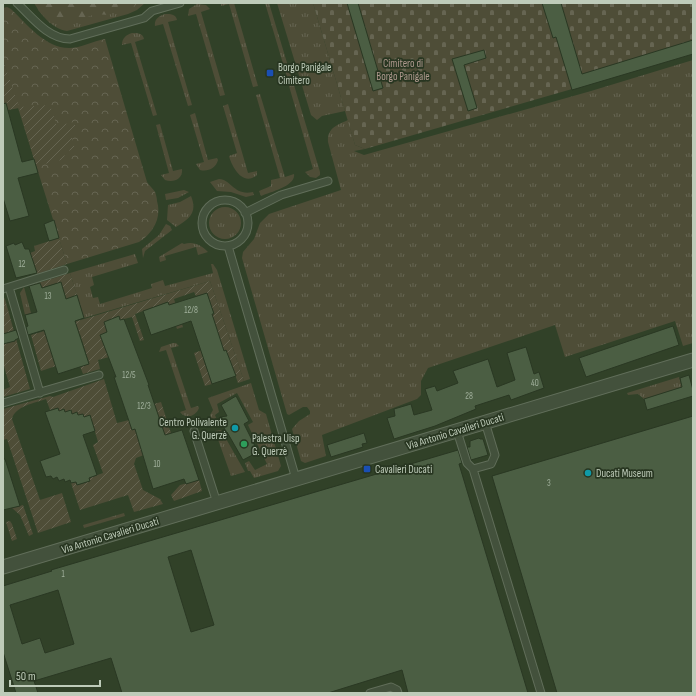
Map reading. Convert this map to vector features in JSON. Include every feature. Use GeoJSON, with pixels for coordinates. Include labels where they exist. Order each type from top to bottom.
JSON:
{"type":"FeatureCollection","features":[{"type":"Feature","properties":{"kind":"street","name":"Via Antonio Cavalieri Ducati"},"geometry":{"type":"LineString","coordinates":[[3,567],[693,360]]}},
{"type":"Feature","properties":{"kind":"lane"},"geometry":{"type":"LineString","coordinates":[[17,3],[47,31],[61,38],[73,39],[144,18],[152,11],[180,3]]}},
{"type":"Feature","properties":{"kind":"lane"},"geometry":{"type":"LineString","coordinates":[[245,213],[281,195],[328,181]]}},
{"type":"Feature","properties":{"kind":"lane"},"geometry":{"type":"LineString","coordinates":[[220,200],[230,200],[238,204],[245,213],[248,223],[245,233],[240,240],[228,246],[215,244],[205,235],[202,222],[205,212],[212,204],[220,200]]}},
{"type":"Feature","properties":{"kind":"lane"},"geometry":{"type":"LineString","coordinates":[[228,246],[296,479]]}},
{"type":"Feature","properties":{"kind":"lane"},"geometry":{"type":"LineString","coordinates":[[40,393],[6,288],[64,270]]}},
{"type":"Feature","properties":{"kind":"lane"},"geometry":{"type":"LineString","coordinates":[[3,403],[99,375]]}},
{"type":"Feature","properties":{"kind":"lane"},"geometry":{"type":"LineString","coordinates":[[472,469],[491,464],[495,455],[485,422]]}},
{"type":"Feature","properties":{"kind":"lane"},"geometry":{"type":"LineString","coordinates":[[194,431],[217,503]]}},
{"type":"Feature","properties":{"kind":"lane"},"geometry":{"type":"LineString","coordinates":[[457,431],[467,463],[472,469],[541,693]]}},
{"type":"Feature","properties":{"kind":"lane"},"geometry":{"type":"LineString","coordinates":[[370,693],[391,687],[397,690],[398,693]]}},
{"type":"Feature","properties":{"kind":"green space"},"geometry":{"type":"Polygon","coordinates":[[[34,3],[145,3],[137,10],[128,14],[67,31],[62,30],[48,21],[34,3]]]}},
{"type":"Feature","properties":{"kind":"green space"},"geometry":{"type":"Polygon","coordinates":[[[37,3],[137,3],[132,10],[124,9],[118,6],[115,11],[109,15],[96,14],[75,21],[66,19],[50,23],[38,10],[37,3]]]}},
{"type":"Feature","properties":{"kind":"green space"},"geometry":{"type":"Polygon","coordinates":[[[221,3],[234,3],[258,86],[253,87],[229,4],[221,6],[221,3]]]}},
{"type":"Feature","properties":{"kind":"green space"},"geometry":{"type":"Polygon","coordinates":[[[265,3],[269,3],[291,76],[287,77],[265,3]]]}},
{"type":"Feature","properties":{"kind":"green space"},"geometry":{"type":"Polygon","coordinates":[[[277,3],[313,3],[345,111],[322,116],[317,120],[311,115],[277,3]]]}},
{"type":"Feature","properties":{"kind":"green space","name":"Cimitero di Borgo Panigale"},"geometry":{"type":"Polygon","coordinates":[[[313,3],[693,3],[693,54],[365,149],[355,145],[313,3]]]}},
{"type":"Feature","properties":{"kind":"green space"},"geometry":{"type":"Polygon","coordinates":[[[197,4],[206,5],[210,9],[201,12],[225,95],[220,96],[196,14],[188,16],[189,9],[197,4]]]}},
{"type":"Feature","properties":{"kind":"green space"},"geometry":{"type":"Polygon","coordinates":[[[7,7],[44,40],[60,47],[74,48],[105,39],[147,182],[155,192],[158,207],[157,219],[152,230],[139,242],[67,264],[3,60],[3,8],[7,7]]]}},
{"type":"Feature","properties":{"kind":"green space"},"geometry":{"type":"Polygon","coordinates":[[[165,14],[174,15],[177,20],[168,22],[192,105],[188,106],[163,24],[155,26],[155,21],[157,18],[165,14]]]}},
{"type":"Feature","properties":{"kind":"green space"},"geometry":{"type":"Polygon","coordinates":[[[132,33],[140,34],[144,39],[135,42],[157,115],[153,116],[131,43],[122,45],[125,37],[132,33]]]}},
{"type":"Feature","properties":{"kind":"green space"},"geometry":{"type":"Polygon","coordinates":[[[3,60],[19,107],[50,105],[57,126],[74,122],[77,132],[71,134],[75,149],[64,152],[65,159],[36,166],[19,108],[3,111],[3,60]]]}},
{"type":"Feature","properties":{"kind":"green space"},"geometry":{"type":"Polygon","coordinates":[[[693,60],[693,343],[683,346],[675,321],[565,357],[555,325],[428,368],[421,381],[421,395],[417,399],[322,435],[326,456],[305,463],[301,461],[292,429],[299,421],[310,414],[310,411],[307,407],[303,407],[289,415],[287,414],[242,258],[243,252],[254,239],[260,223],[269,214],[341,190],[328,142],[329,133],[331,130],[348,120],[355,145],[365,149],[354,151],[364,155],[591,91],[693,60]]]}},
{"type":"Feature","properties":{"kind":"green space"},"geometry":{"type":"Polygon","coordinates":[[[294,85],[320,172],[320,175],[316,178],[310,177],[305,172],[313,169],[289,86],[294,85]]]}},
{"type":"Feature","properties":{"kind":"green space"},"geometry":{"type":"Polygon","coordinates":[[[260,94],[285,177],[294,174],[294,178],[287,185],[261,196],[259,191],[271,186],[271,180],[280,178],[256,95],[260,94]]]}},
{"type":"Feature","properties":{"kind":"green space"},"geometry":{"type":"Polygon","coordinates":[[[228,104],[248,173],[257,171],[257,175],[252,178],[247,179],[239,174],[235,170],[229,156],[237,153],[223,106],[228,104]]]}},
{"type":"Feature","properties":{"kind":"green space"},"geometry":{"type":"Polygon","coordinates":[[[195,113],[208,160],[217,158],[218,160],[214,167],[209,170],[200,170],[196,164],[204,162],[190,115],[195,113]]]}},
{"type":"Feature","properties":{"kind":"green space"},"geometry":{"type":"Polygon","coordinates":[[[160,124],[173,171],[182,169],[179,178],[172,181],[165,180],[161,175],[169,173],[156,125],[160,124]]]}},
{"type":"Feature","properties":{"kind":"green space"},"geometry":{"type":"Polygon","coordinates":[[[219,179],[227,182],[237,190],[247,193],[253,192],[254,195],[246,197],[231,192],[217,191],[210,182],[219,179]]]}},
{"type":"Feature","properties":{"kind":"green space"},"geometry":{"type":"Polygon","coordinates":[[[184,190],[189,192],[178,198],[166,200],[165,194],[184,190]]]}},
{"type":"Feature","properties":{"kind":"green space"},"geometry":{"type":"Polygon","coordinates":[[[191,196],[193,211],[185,221],[176,227],[167,220],[168,205],[180,202],[191,196]]]}},
{"type":"Feature","properties":{"kind":"green space"},"geometry":{"type":"Polygon","coordinates":[[[225,207],[234,210],[238,214],[241,223],[238,232],[234,236],[225,239],[216,236],[212,232],[209,223],[212,214],[216,210],[225,207]]]}},
{"type":"Feature","properties":{"kind":"green space"},"geometry":{"type":"Polygon","coordinates":[[[166,224],[170,226],[172,230],[145,251],[143,258],[142,249],[159,235],[166,224]]]}},
{"type":"Feature","properties":{"kind":"green space"},"geometry":{"type":"Polygon","coordinates":[[[59,238],[67,264],[37,274],[30,253],[35,251],[34,246],[59,238]]]}},
{"type":"Feature","properties":{"kind":"green space"},"geometry":{"type":"Polygon","coordinates":[[[182,243],[197,244],[208,252],[198,255],[196,247],[165,256],[166,260],[160,262],[159,257],[182,243]]]}},
{"type":"Feature","properties":{"kind":"green space"},"geometry":{"type":"Polygon","coordinates":[[[135,254],[138,263],[92,277],[94,285],[90,287],[93,298],[98,297],[100,304],[152,288],[151,284],[163,280],[165,286],[213,273],[211,264],[213,264],[217,270],[250,379],[244,381],[210,281],[84,318],[70,273],[135,254]]]}},
{"type":"Feature","properties":{"kind":"green space"},"geometry":{"type":"Polygon","coordinates":[[[70,273],[77,295],[66,299],[61,282],[30,291],[29,286],[70,273]]]}},
{"type":"Feature","properties":{"kind":"green space"},"geometry":{"type":"Polygon","coordinates":[[[210,281],[244,381],[238,383],[226,350],[203,358],[212,384],[205,386],[194,353],[220,344],[212,314],[214,313],[207,293],[196,296],[194,292],[174,299],[183,327],[177,329],[167,302],[135,314],[144,340],[140,341],[132,317],[120,320],[119,316],[104,322],[107,332],[109,357],[98,360],[100,369],[83,374],[80,366],[89,363],[80,334],[49,344],[56,366],[41,371],[31,335],[210,281]]]}},
{"type":"Feature","properties":{"kind":"green space"},"geometry":{"type":"Polygon","coordinates":[[[24,287],[31,313],[25,315],[20,293],[24,287]]]}},
{"type":"Feature","properties":{"kind":"green space"},"geometry":{"type":"Polygon","coordinates":[[[3,296],[30,389],[3,397],[3,390],[10,387],[3,363],[3,344],[15,341],[13,331],[3,334],[3,296]]]}},
{"type":"Feature","properties":{"kind":"green space"},"geometry":{"type":"Polygon","coordinates":[[[176,343],[179,346],[171,348],[191,408],[198,406],[199,408],[196,413],[191,416],[185,416],[180,412],[186,410],[166,350],[159,352],[161,347],[176,343]]]}},
{"type":"Feature","properties":{"kind":"green space"},"geometry":{"type":"Polygon","coordinates":[[[679,377],[682,387],[644,399],[638,394],[628,395],[627,393],[679,377]]]}},
{"type":"Feature","properties":{"kind":"green space"},"geometry":{"type":"Polygon","coordinates":[[[104,379],[117,423],[129,420],[132,430],[160,421],[154,404],[161,402],[171,433],[140,443],[144,455],[136,458],[134,464],[143,490],[160,499],[163,504],[134,512],[128,495],[80,510],[71,483],[76,482],[78,485],[90,481],[89,478],[103,473],[93,445],[98,442],[90,415],[84,417],[83,414],[78,415],[77,412],[72,414],[71,410],[65,412],[64,409],[59,411],[58,408],[50,410],[46,399],[21,408],[12,419],[40,500],[62,493],[71,522],[38,533],[7,439],[3,440],[3,409],[50,396],[53,397],[104,379]]]}},
{"type":"Feature","properties":{"kind":"green space"},"geometry":{"type":"Polygon","coordinates":[[[251,383],[259,410],[266,414],[281,466],[278,471],[254,478],[250,471],[248,471],[245,463],[249,461],[255,470],[267,464],[248,425],[253,422],[237,393],[217,404],[219,412],[215,415],[218,423],[214,425],[210,415],[213,410],[208,398],[251,383]]]}},
{"type":"Feature","properties":{"kind":"green space"},"geometry":{"type":"Polygon","coordinates":[[[221,430],[245,472],[231,476],[215,431],[221,430]]]}},
{"type":"Feature","properties":{"kind":"green space"},"geometry":{"type":"Polygon","coordinates":[[[199,480],[202,491],[174,501],[171,495],[180,485],[199,480]]]}},
{"type":"Feature","properties":{"kind":"green space"},"geometry":{"type":"Polygon","coordinates":[[[23,505],[33,534],[29,536],[20,515],[12,508],[23,505]]]}},
{"type":"Feature","properties":{"kind":"green space"},"geometry":{"type":"Polygon","coordinates":[[[124,513],[125,516],[84,528],[83,525],[124,513]]]}},
{"type":"Feature","properties":{"kind":"green space"},"geometry":{"type":"Polygon","coordinates":[[[10,521],[17,539],[12,541],[6,522],[10,521]]]}},
{"type":"Feature","properties":{"kind":"building"},"geometry":{"type":"Polygon","coordinates":[[[347,3],[358,3],[383,88],[373,91],[347,3]]]}},
{"type":"Feature","properties":{"kind":"building"},"geometry":{"type":"Polygon","coordinates":[[[542,3],[561,3],[582,74],[693,40],[693,54],[572,90],[556,37],[553,38],[542,3]]]}},
{"type":"Feature","properties":{"kind":"building"},"geometry":{"type":"Polygon","coordinates":[[[484,50],[486,58],[464,65],[477,108],[468,111],[452,59],[484,50]]]}},
{"type":"Feature","properties":{"kind":"building"},"geometry":{"type":"Polygon","coordinates":[[[6,103],[22,162],[34,159],[38,173],[18,178],[29,216],[10,221],[3,198],[3,104],[6,103]]]}},
{"type":"Feature","properties":{"kind":"building"},"geometry":{"type":"Polygon","coordinates":[[[54,220],[59,238],[49,241],[44,224],[54,220]]]}},
{"type":"Feature","properties":{"kind":"building"},"geometry":{"type":"Polygon","coordinates":[[[22,242],[25,249],[29,249],[37,273],[16,278],[6,246],[14,243],[15,245],[22,242]]]}},
{"type":"Feature","properties":{"kind":"building"},"geometry":{"type":"Polygon","coordinates":[[[61,282],[66,299],[77,295],[84,318],[75,321],[89,364],[58,374],[44,330],[28,335],[26,327],[28,326],[25,315],[37,312],[29,286],[40,283],[42,288],[61,282]]]}},
{"type":"Feature","properties":{"kind":"building"},"geometry":{"type":"Polygon","coordinates":[[[207,293],[224,351],[226,350],[236,376],[212,384],[191,321],[151,335],[143,311],[168,302],[169,305],[207,293]]]}},
{"type":"Feature","properties":{"kind":"building"},"geometry":{"type":"Polygon","coordinates":[[[119,316],[120,320],[124,319],[149,385],[165,435],[182,430],[199,480],[186,484],[184,479],[153,489],[135,429],[132,430],[114,377],[116,377],[100,335],[107,332],[104,322],[119,316]]]}},
{"type":"Feature","properties":{"kind":"building"},"geometry":{"type":"Polygon","coordinates":[[[673,326],[679,345],[586,377],[579,358],[673,326]]]}},
{"type":"Feature","properties":{"kind":"building"},"geometry":{"type":"Polygon","coordinates":[[[16,330],[19,338],[15,341],[3,344],[3,334],[16,330]]]}},
{"type":"Feature","properties":{"kind":"building"},"geometry":{"type":"Polygon","coordinates":[[[526,347],[534,374],[539,372],[544,388],[511,400],[509,395],[475,406],[476,409],[435,426],[394,439],[387,418],[395,416],[394,409],[411,404],[414,415],[432,410],[425,389],[435,386],[437,391],[458,383],[453,371],[488,359],[497,387],[515,380],[507,353],[526,347]]]}},
{"type":"Feature","properties":{"kind":"building"},"geometry":{"type":"Polygon","coordinates":[[[689,375],[693,396],[647,410],[644,399],[682,387],[680,378],[689,375]]]}},
{"type":"Feature","properties":{"kind":"building","name":"Centro Polivalente G. Querzè"},"geometry":{"type":"Polygon","coordinates":[[[236,396],[249,421],[244,424],[258,452],[243,460],[227,432],[226,433],[220,417],[227,416],[221,405],[236,396]]]}},
{"type":"Feature","properties":{"kind":"building"},"geometry":{"type":"Polygon","coordinates":[[[58,408],[59,411],[64,409],[65,412],[71,410],[72,414],[77,412],[78,415],[83,414],[84,417],[90,415],[95,431],[83,435],[97,475],[89,478],[90,481],[77,485],[76,482],[71,483],[70,480],[65,482],[64,479],[59,481],[57,477],[53,479],[51,476],[46,477],[40,461],[60,454],[45,412],[58,408]]]}},
{"type":"Feature","properties":{"kind":"building"},"geometry":{"type":"Polygon","coordinates":[[[693,416],[693,693],[557,693],[492,476],[693,416]]]}},
{"type":"Feature","properties":{"kind":"building"},"geometry":{"type":"Polygon","coordinates":[[[364,433],[367,443],[362,444],[363,447],[331,457],[327,445],[364,433]]]}},
{"type":"Feature","properties":{"kind":"building"},"geometry":{"type":"Polygon","coordinates":[[[479,438],[483,439],[488,455],[471,460],[467,447],[470,447],[470,441],[479,438]]]}},
{"type":"Feature","properties":{"kind":"building"},"geometry":{"type":"Polygon","coordinates":[[[458,450],[462,463],[459,464],[528,693],[408,693],[402,670],[328,693],[122,693],[111,658],[34,681],[38,693],[16,693],[3,652],[3,586],[52,571],[51,570],[458,450]],[[191,550],[168,557],[191,632],[214,625],[191,550]],[[58,590],[10,605],[22,644],[40,638],[45,653],[74,644],[58,590]]]}},
{"type":"Feature","properties":{"kind":"building"},"geometry":{"type":"Polygon","coordinates":[[[3,459],[5,459],[20,506],[3,510],[3,459]]]}},
{"type":"Feature","properties":{"kind":"place","name":"Borgo Panigale Cimitero"},"geometry":{"type":"Point","coordinates":[270,73]}},
{"type":"Feature","properties":{"kind":"place","name":"Centro Polivalente G. Querzè"},"geometry":{"type":"Point","coordinates":[235,428]}},
{"type":"Feature","properties":{"kind":"place","name":"Palestra Uisp G. Querzè"},"geometry":{"type":"Point","coordinates":[244,444]}},
{"type":"Feature","properties":{"kind":"place","name":"Cavalieri Ducati"},"geometry":{"type":"Point","coordinates":[367,469]}},
{"type":"Feature","properties":{"kind":"place","name":"Ducati Museum"},"geometry":{"type":"Point","coordinates":[588,473]}}]}
